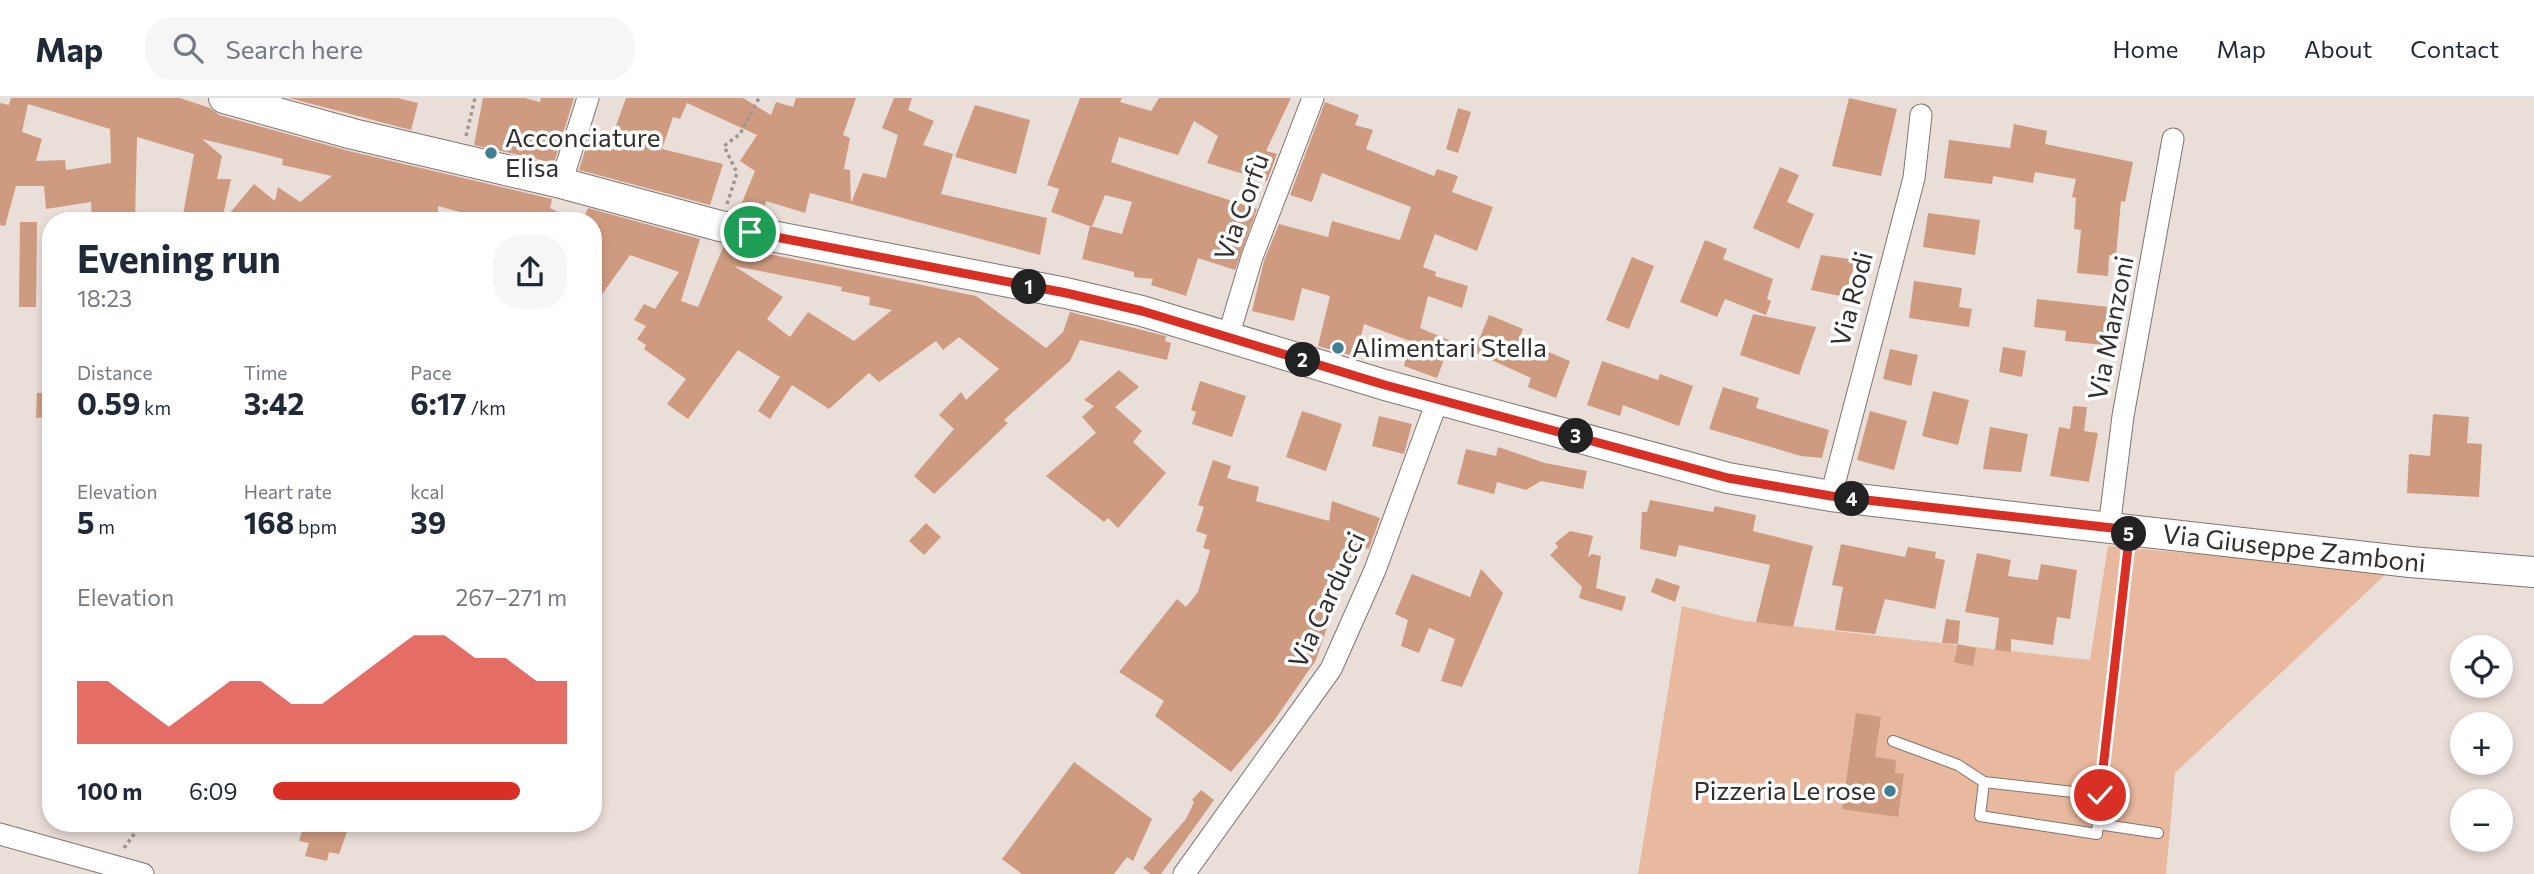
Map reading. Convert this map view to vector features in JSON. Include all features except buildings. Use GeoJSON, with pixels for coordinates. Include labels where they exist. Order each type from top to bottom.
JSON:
{"type":"FeatureCollection","features":[{"type":"Feature","properties":{"kind":"street","name":"Via Giuseppe Zamboni"},"geometry":{"type":"LineString","coordinates":[[224,98],[274,105],[461,159],[720,226],[1066,293],[1728,478],[1831,496],[2410,562],[2534,572]]}},
{"type":"Feature","properties":{"kind":"street"},"geometry":{"type":"LineString","coordinates":[[561,183],[588,98]]}},
{"type":"Feature","properties":{"kind":"street","name":"Via Corfù"},"geometry":{"type":"LineString","coordinates":[[1228,337],[1252,257],[1313,98]]}},
{"type":"Feature","properties":{"kind":"street","name":"Via Rodi"},"geometry":{"type":"LineString","coordinates":[[1831,496],[1914,178],[1921,116]]}},
{"type":"Feature","properties":{"kind":"street","name":"Via Manzoni"},"geometry":{"type":"LineString","coordinates":[[2120,529],[2123,416],[2174,139]]}},
{"type":"Feature","properties":{"kind":"street","name":"Via Carducci"},"geometry":{"type":"LineString","coordinates":[[1184,874],[1331,668],[1375,570],[1438,399]]}},
{"type":"Feature","properties":{"kind":"street"},"geometry":{"type":"LineString","coordinates":[[0,834],[143,874]]}},
{"type":"Feature","properties":{"kind":"lane"},"geometry":{"type":"LineString","coordinates":[[1984,782],[1980,816],[2096,834],[2120,529]]}},
{"type":"Feature","properties":{"kind":"lane"},"geometry":{"type":"LineString","coordinates":[[1893,741],[1958,765],[1984,782],[2100,795]]}},
{"type":"Feature","properties":{"kind":"lane"},"geometry":{"type":"LineString","coordinates":[[2098,824],[2158,833]]}},
{"type":"Feature","properties":{"kind":"path"},"geometry":{"type":"LineString","coordinates":[[461,159],[475,98]]}},
{"type":"Feature","properties":{"kind":"path"},"geometry":{"type":"LineString","coordinates":[[720,226],[737,173],[724,146],[740,134],[759,98]]}},
{"type":"Feature","properties":{"kind":"path"},"geometry":{"type":"LineString","coordinates":[[112,864],[136,832]]}},
{"type":"Feature","properties":{"kind":"shaded area"},"geometry":{"type":"Polygon","coordinates":[[[2108,546],[2389,571],[2175,773],[2166,874],[1638,874],[1682,606],[1738,620],[2090,660],[2108,546]]]}},
{"type":"Feature","properties":{"kind":"place","name":"Acconciature Elisa"},"geometry":{"type":"Point","coordinates":[491,153]}},
{"type":"Feature","properties":{"kind":"place","name":"Alimentari Stella"},"geometry":{"type":"Point","coordinates":[1338,348]}},
{"type":"Feature","properties":{"kind":"place","name":"Pizzeria Le rose"},"geometry":{"type":"Point","coordinates":[1890,791]}},
{"type":"Feature","properties":{"kind":"route"},"geometry":{"type":"LineString","coordinates":[[750,232],[1066,293],[1142,311],[1385,385],[1728,478],[1831,496],[2130,530],[2100,795]]}}]}
